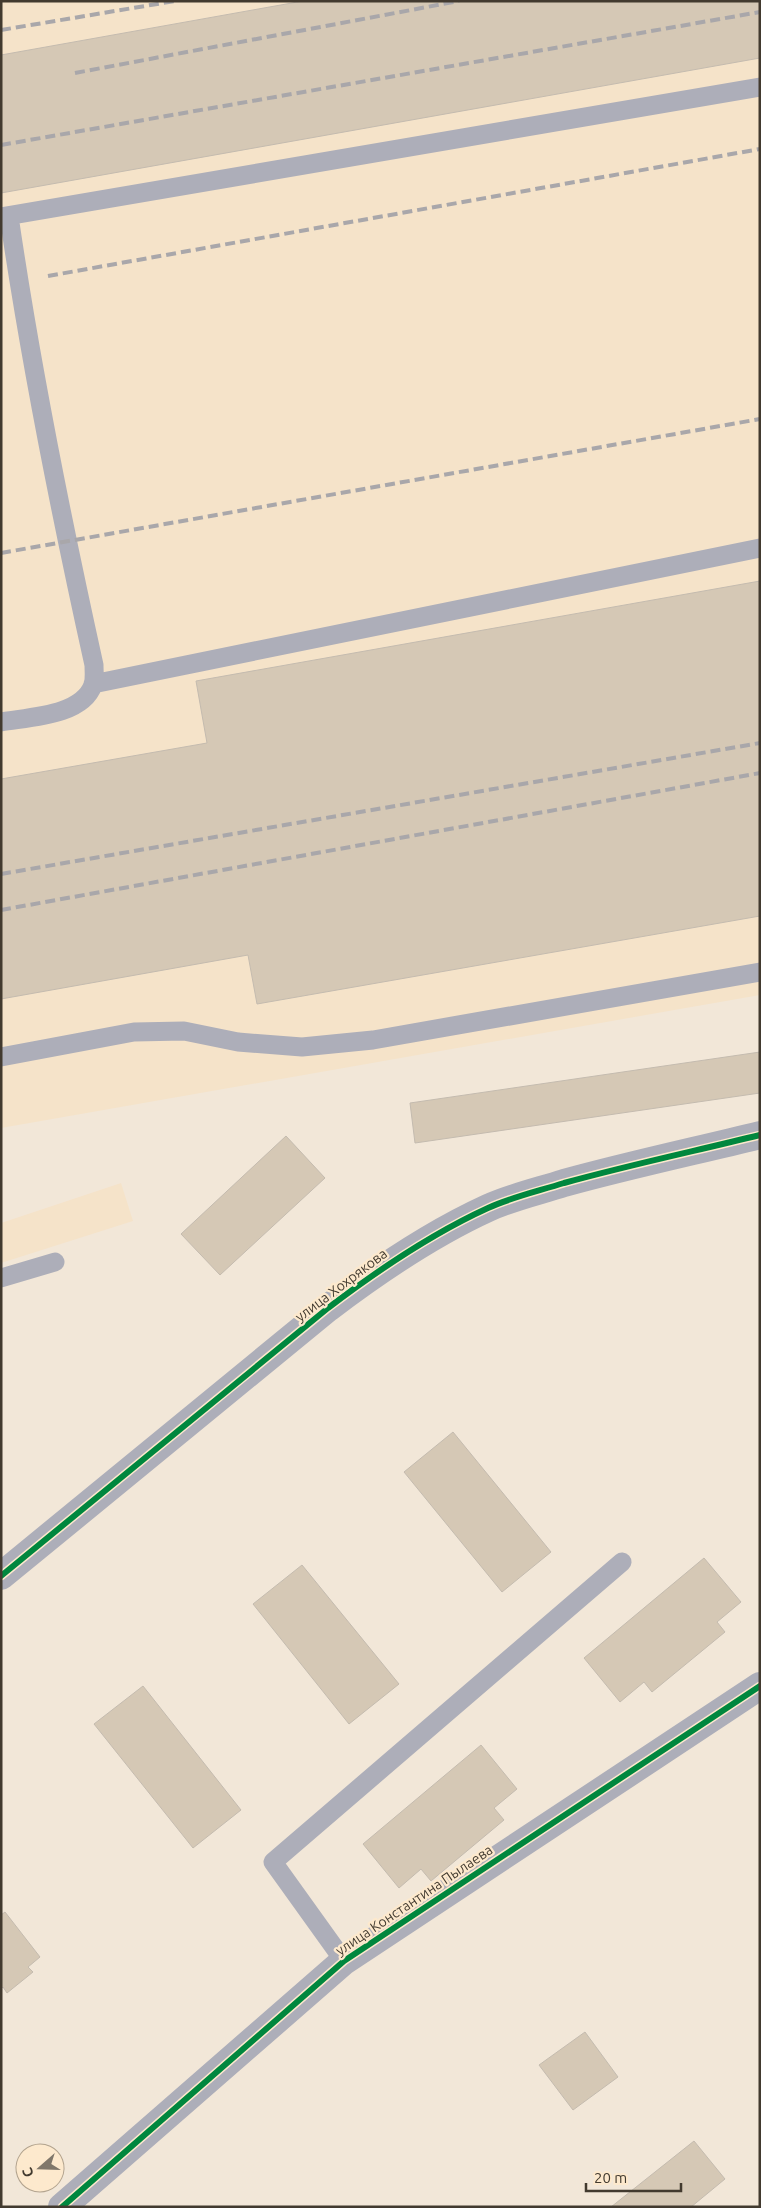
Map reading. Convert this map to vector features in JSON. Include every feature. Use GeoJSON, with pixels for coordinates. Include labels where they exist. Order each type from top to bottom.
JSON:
{"type":"FeatureCollection","features":[{"type":"Feature","properties":{"kind":"street","name":"улица Хохрякова"},"geometry":{"type":"LineString","coordinates":[[1,1576],[328,1308],[359,1284],[446,1228],[490,1207],[533,1192],[760,1135]]}},
{"type":"Feature","properties":{"kind":"street","name":"улица Константина Пылаева"},"geometry":{"type":"LineString","coordinates":[[62,2207],[344,1961],[760,1686]]}},
{"type":"Feature","properties":{"kind":"lane"},"geometry":{"type":"LineString","coordinates":[[1,722],[51,714],[72,707],[86,697],[93,684],[94,665],[66,540],[5,216],[760,87]]}},
{"type":"Feature","properties":{"kind":"lane"},"geometry":{"type":"LineString","coordinates":[[93,684],[760,548]]}},
{"type":"Feature","properties":{"kind":"lane"},"geometry":{"type":"LineString","coordinates":[[1,1057],[134,1032],[184,1031],[238,1042],[302,1047],[333,1045],[760,972]]}},
{"type":"Feature","properties":{"kind":"lane"},"geometry":{"type":"LineString","coordinates":[[1,1278],[55,1262]]}},
{"type":"Feature","properties":{"kind":"lane"},"geometry":{"type":"LineString","coordinates":[[344,1961],[273,1862],[622,1562]]}},
{"type":"Feature","properties":{"kind":"shaded area"},"geometry":{"type":"Polygon","coordinates":[[[1,1],[760,1],[760,995],[1,1128],[1,1]]]}},
{"type":"Feature","properties":{"kind":"shaded area"},"geometry":{"type":"Polygon","coordinates":[[[121,1183],[133,1221],[1,1263],[1,1223],[121,1183]]]}},
{"type":"Feature","properties":{"kind":"building"},"geometry":{"type":"Polygon","coordinates":[[[303,1],[760,1],[760,58],[1,193],[1,55],[303,1]]]}},
{"type":"Feature","properties":{"kind":"building"},"geometry":{"type":"Polygon","coordinates":[[[760,581],[760,916],[257,1004],[248,955],[1,999],[1,779],[207,743],[196,681],[760,581]]]}},
{"type":"Feature","properties":{"kind":"building"},"geometry":{"type":"Polygon","coordinates":[[[760,1052],[760,1093],[415,1143],[410,1103],[760,1052]]]}},
{"type":"Feature","properties":{"kind":"building"},"geometry":{"type":"Polygon","coordinates":[[[286,1136],[325,1178],[220,1275],[181,1234],[286,1136]]]}},
{"type":"Feature","properties":{"kind":"building"},"geometry":{"type":"Polygon","coordinates":[[[453,1432],[551,1552],[502,1592],[404,1472],[453,1432]]]}},
{"type":"Feature","properties":{"kind":"building"},"geometry":{"type":"Polygon","coordinates":[[[704,1558],[741,1602],[717,1622],[725,1632],[652,1692],[644,1682],[620,1702],[584,1658],[704,1558]]]}},
{"type":"Feature","properties":{"kind":"building"},"geometry":{"type":"Polygon","coordinates":[[[302,1565],[399,1684],[349,1724],[253,1604],[302,1565]]]}},
{"type":"Feature","properties":{"kind":"building"},"geometry":{"type":"Polygon","coordinates":[[[143,1686],[241,1810],[193,1848],[94,1724],[143,1686]]]}},
{"type":"Feature","properties":{"kind":"building"},"geometry":{"type":"Polygon","coordinates":[[[481,1745],[517,1789],[494,1808],[504,1820],[431,1881],[421,1869],[399,1888],[363,1844],[481,1745]]]}},
{"type":"Feature","properties":{"kind":"building"},"geometry":{"type":"Polygon","coordinates":[[[5,1912],[40,1957],[28,1967],[33,1972],[7,1993],[3,1987],[1,1989],[1,1915],[5,1912]]]}},
{"type":"Feature","properties":{"kind":"building"},"geometry":{"type":"Polygon","coordinates":[[[585,2032],[618,2077],[573,2110],[539,2065],[585,2032]]]}},
{"type":"Feature","properties":{"kind":"building"},"geometry":{"type":"Polygon","coordinates":[[[694,2141],[725,2179],[691,2207],[611,2207],[694,2141]]]}},
{"type":"Feature","properties":{"kind":"railway"},"geometry":{"type":"LineString","coordinates":[[1,30],[175,1]]}},
{"type":"Feature","properties":{"kind":"railway"},"geometry":{"type":"LineString","coordinates":[[75,73],[459,1]]}},
{"type":"Feature","properties":{"kind":"railway"},"geometry":{"type":"LineString","coordinates":[[1,145],[760,12]]}},
{"type":"Feature","properties":{"kind":"railway"},"geometry":{"type":"LineString","coordinates":[[48,276],[760,149]]}},
{"type":"Feature","properties":{"kind":"railway"},"geometry":{"type":"LineString","coordinates":[[1,553],[760,419]]}},
{"type":"Feature","properties":{"kind":"railway"},"geometry":{"type":"LineString","coordinates":[[1,874],[760,743]]}},
{"type":"Feature","properties":{"kind":"railway"},"geometry":{"type":"LineString","coordinates":[[1,910],[760,773]]}},
{"type":"Feature","properties":{"kind":"cycle path"},"geometry":{"type":"LineString","coordinates":[[1,1576],[328,1308],[366,1280],[446,1229],[497,1204],[516,1197],[613,1170],[760,1135]]}},
{"type":"Feature","properties":{"kind":"cycle path"},"geometry":{"type":"LineString","coordinates":[[62,2207],[344,1961],[760,1686]]}}]}
